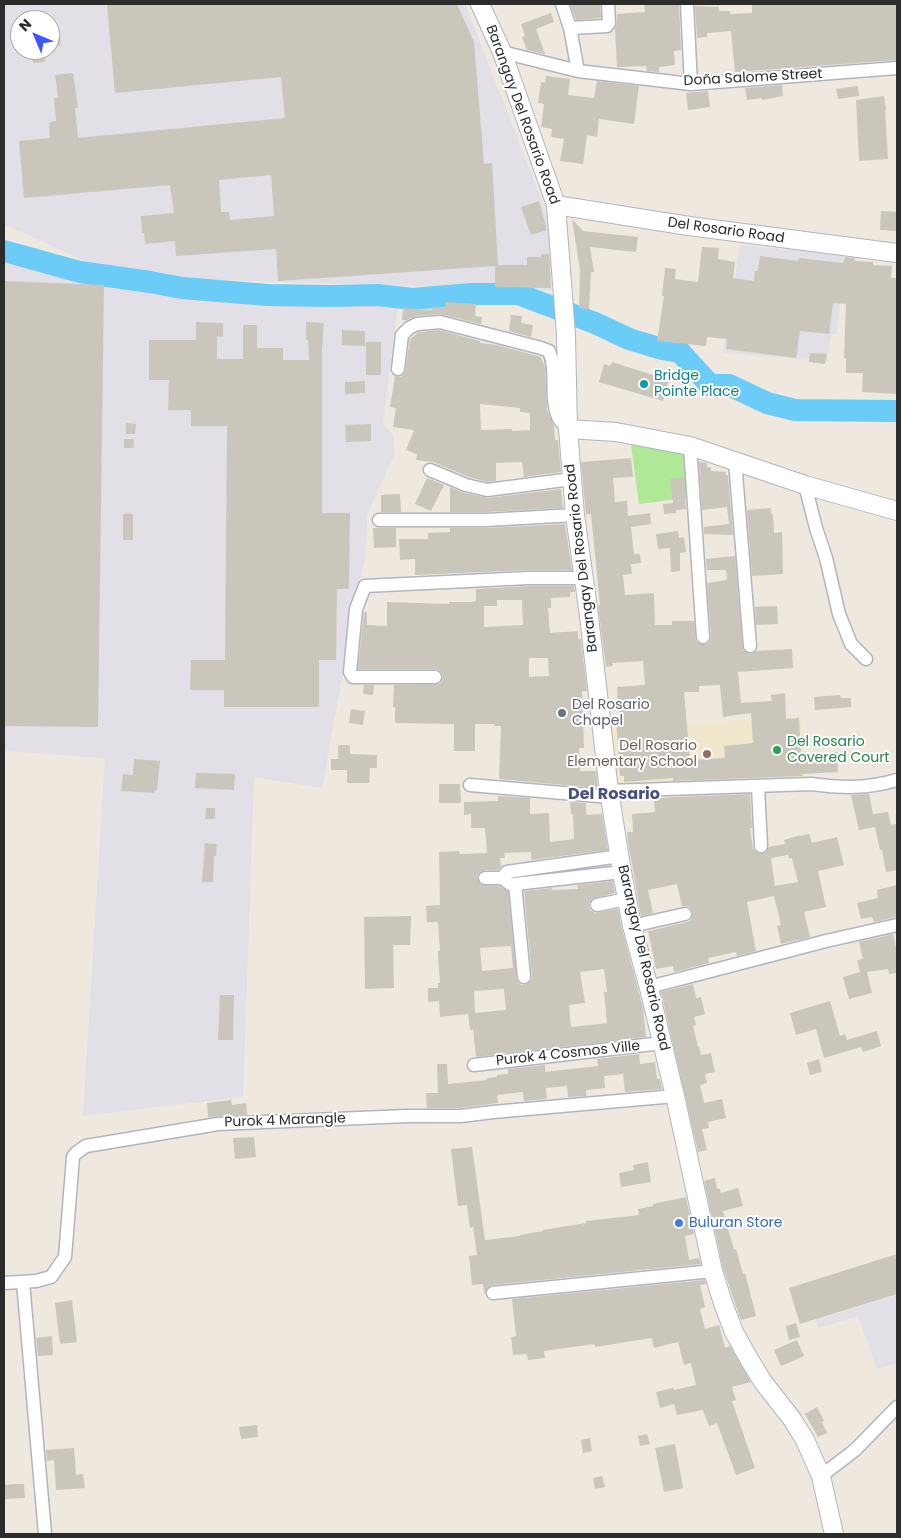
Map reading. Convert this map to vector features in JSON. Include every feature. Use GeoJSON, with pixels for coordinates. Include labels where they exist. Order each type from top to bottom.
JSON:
{"type":"FeatureCollection","features":[{"type":"Feature","properties":{"kind":"main road","name":"Barangay Del Rosario Road"},"geometry":{"type":"LineString","coordinates":[[480,4],[502,52],[556,205],[566,335],[568,429],[575,515],[591,630],[610,794],[632,926],[662,1043],[712,1271],[734,1332],[763,1382],[797,1426],[805,1440],[821,1476],[834,1534]]}},
{"type":"Feature","properties":{"kind":"main road","name":"Del Rosario Road"},"geometry":{"type":"LineString","coordinates":[[556,205],[689,226],[897,253]]}},
{"type":"Feature","properties":{"kind":"main road"},"geometry":{"type":"LineString","coordinates":[[568,429],[616,432],[690,446],[805,485],[897,511]]}},
{"type":"Feature","properties":{"kind":"street"},"geometry":{"type":"LineString","coordinates":[[562,4],[570,28],[578,72]]}},
{"type":"Feature","properties":{"kind":"street"},"geometry":{"type":"LineString","coordinates":[[570,28],[607,26],[609,23],[608,4]]}},
{"type":"Feature","properties":{"kind":"street"},"geometry":{"type":"LineString","coordinates":[[687,4],[691,84]]}},
{"type":"Feature","properties":{"kind":"street","name":"Doña Salome Street"},"geometry":{"type":"LineString","coordinates":[[502,52],[578,72],[691,84],[897,68]]}},
{"type":"Feature","properties":{"kind":"street"},"geometry":{"type":"LineString","coordinates":[[398,369],[402,335],[409,328],[417,324],[440,322],[541,348],[549,351],[553,359],[555,406],[559,419],[568,429]]}},
{"type":"Feature","properties":{"kind":"street"},"geometry":{"type":"LineString","coordinates":[[690,446],[703,637]]}},
{"type":"Feature","properties":{"kind":"street"},"geometry":{"type":"LineString","coordinates":[[735,461],[750,646]]}},
{"type":"Feature","properties":{"kind":"street"},"geometry":{"type":"LineString","coordinates":[[430,470],[466,485],[487,490],[572,478]]}},
{"type":"Feature","properties":{"kind":"street"},"geometry":{"type":"LineString","coordinates":[[805,485],[826,558],[839,614],[851,644],[866,660]]}},
{"type":"Feature","properties":{"kind":"street"},"geometry":{"type":"LineString","coordinates":[[380,520],[486,520],[575,515]]}},
{"type":"Feature","properties":{"kind":"street"},"geometry":{"type":"LineString","coordinates":[[435,677],[353,677],[351,675],[356,610],[365,586],[528,578],[584,578]]}},
{"type":"Feature","properties":{"kind":"street"},"geometry":{"type":"LineString","coordinates":[[470,785],[610,794],[811,784],[841,788],[897,780]]}},
{"type":"Feature","properties":{"kind":"street"},"geometry":{"type":"LineString","coordinates":[[758,787],[762,846]]}},
{"type":"Feature","properties":{"kind":"street"},"geometry":{"type":"LineString","coordinates":[[502,878],[507,872],[511,871],[621,864]]}},
{"type":"Feature","properties":{"kind":"street"},"geometry":{"type":"LineString","coordinates":[[485,878],[502,878],[510,884],[515,884],[621,864]]}},
{"type":"Feature","properties":{"kind":"street"},"geometry":{"type":"LineString","coordinates":[[515,884],[524,976]]}},
{"type":"Feature","properties":{"kind":"street"},"geometry":{"type":"LineString","coordinates":[[597,905],[628,901]]}},
{"type":"Feature","properties":{"kind":"street"},"geometry":{"type":"LineString","coordinates":[[632,926],[685,914]]}},
{"type":"Feature","properties":{"kind":"street"},"geometry":{"type":"LineString","coordinates":[[649,987],[826,941],[897,925]]}},
{"type":"Feature","properties":{"kind":"street","name":"Purok 4 Cosmos Ville"},"geometry":{"type":"LineString","coordinates":[[474,1064],[662,1043]]}},
{"type":"Feature","properties":{"kind":"street","name":"Purok 4 Marangle"},"geometry":{"type":"LineString","coordinates":[[4,1283],[36,1281],[51,1277],[65,1257],[73,1157],[86,1146],[218,1124],[406,1116],[461,1116],[674,1096]]}},
{"type":"Feature","properties":{"kind":"street"},"geometry":{"type":"LineString","coordinates":[[493,1293],[712,1271]]}},
{"type":"Feature","properties":{"kind":"street"},"geometry":{"type":"LineString","coordinates":[[23,1282],[45,1534]]}},
{"type":"Feature","properties":{"kind":"street"},"geometry":{"type":"LineString","coordinates":[[821,1476],[855,1450],[897,1407]]}},
{"type":"Feature","properties":{"kind":"shaded area"},"geometry":{"type":"Polygon","coordinates":[[[4,4],[465,4],[544,206],[555,252],[554,290],[120,277],[4,224],[4,4]]]}},
{"type":"Feature","properties":{"kind":"shaded area"},"geometry":{"type":"Polygon","coordinates":[[[740,245],[844,255],[837,334],[831,334],[827,361],[723,353],[740,245]]]}},
{"type":"Feature","properties":{"kind":"shaded area"},"geometry":{"type":"Polygon","coordinates":[[[4,264],[146,288],[265,304],[398,306],[383,423],[393,435],[394,455],[367,515],[366,558],[354,598],[351,628],[322,788],[254,777],[243,1097],[83,1116],[105,758],[4,751],[4,264]]]}},
{"type":"Feature","properties":{"kind":"shaded area","name":"Del Rosario Elementary School"},"geometry":{"type":"Polygon","coordinates":[[[802,717],[805,780],[616,788],[607,728],[802,717]]]}},
{"type":"Feature","properties":{"kind":"shaded area"},"geometry":{"type":"Polygon","coordinates":[[[897,1295],[897,1363],[877,1369],[858,1316],[819,1328],[816,1320],[897,1295]]]}},
{"type":"Feature","properties":{"kind":"green space"},"geometry":{"type":"Polygon","coordinates":[[[631,445],[684,453],[688,498],[639,504],[631,445]]]}},
{"type":"Feature","properties":{"kind":"building"},"geometry":{"type":"Polygon","coordinates":[[[107,4],[457,4],[474,42],[484,164],[492,163],[498,265],[527,265],[527,257],[541,257],[541,254],[549,254],[551,288],[495,287],[495,266],[278,281],[276,249],[176,256],[175,241],[145,244],[141,216],[174,213],[170,185],[24,198],[19,141],[50,138],[49,122],[56,121],[54,98],[58,98],[55,75],[73,73],[78,108],[75,108],[78,138],[285,118],[281,77],[115,93],[107,4]],[[271,175],[219,180],[221,212],[229,212],[230,220],[274,216],[271,175]]]}},
{"type":"Feature","properties":{"kind":"building"},"geometry":{"type":"Polygon","coordinates":[[[570,4],[600,4],[601,18],[576,20],[570,4]]]}},
{"type":"Feature","properties":{"kind":"building"},"geometry":{"type":"Polygon","coordinates":[[[644,4],[678,4],[679,6],[681,50],[674,51],[675,65],[659,67],[659,72],[647,71],[646,66],[617,67],[615,29],[617,14],[645,12],[644,4]]]}},
{"type":"Feature","properties":{"kind":"building"},"geometry":{"type":"Polygon","coordinates":[[[752,4],[897,4],[897,60],[735,72],[731,31],[707,33],[707,37],[697,38],[695,6],[719,7],[719,11],[730,11],[730,14],[752,13],[752,4]]]}},
{"type":"Feature","properties":{"kind":"building"},"geometry":{"type":"Polygon","coordinates":[[[551,13],[554,22],[536,29],[545,54],[527,50],[522,37],[525,36],[521,24],[551,13]]]}},
{"type":"Feature","properties":{"kind":"building"},"geometry":{"type":"Polygon","coordinates":[[[33,60],[45,60],[45,62],[33,63],[33,60]]]}},
{"type":"Feature","properties":{"kind":"building"},"geometry":{"type":"Polygon","coordinates":[[[546,76],[570,79],[568,95],[594,98],[597,81],[639,86],[634,124],[599,119],[597,137],[587,135],[583,164],[560,161],[564,139],[551,137],[552,129],[541,127],[544,104],[538,103],[541,82],[545,83],[546,76]]]}},
{"type":"Feature","properties":{"kind":"building"},"geometry":{"type":"Polygon","coordinates":[[[782,85],[783,96],[762,100],[762,98],[747,100],[745,88],[782,85]]]}},
{"type":"Feature","properties":{"kind":"building"},"geometry":{"type":"Polygon","coordinates":[[[858,86],[859,96],[838,99],[836,89],[858,86]]]}},
{"type":"Feature","properties":{"kind":"building"},"geometry":{"type":"Polygon","coordinates":[[[708,91],[710,107],[688,110],[686,93],[708,91]]]}},
{"type":"Feature","properties":{"kind":"building"},"geometry":{"type":"Polygon","coordinates":[[[884,96],[888,159],[859,161],[856,100],[884,96]]]}},
{"type":"Feature","properties":{"kind":"building"},"geometry":{"type":"Polygon","coordinates":[[[539,201],[547,230],[531,235],[521,207],[539,201]]]}},
{"type":"Feature","properties":{"kind":"building"},"geometry":{"type":"Polygon","coordinates":[[[881,211],[897,212],[896,231],[880,230],[881,211]]]}},
{"type":"Feature","properties":{"kind":"building"},"geometry":{"type":"Polygon","coordinates":[[[572,219],[583,231],[638,237],[636,252],[590,247],[594,272],[591,272],[589,309],[579,308],[580,270],[572,219]]]}},
{"type":"Feature","properties":{"kind":"building"},"geometry":{"type":"Polygon","coordinates":[[[702,247],[719,248],[718,259],[735,262],[733,278],[754,281],[755,271],[758,271],[760,256],[798,261],[799,258],[843,263],[845,257],[855,258],[855,261],[873,262],[873,265],[892,266],[891,278],[897,278],[897,394],[862,392],[863,373],[846,373],[846,358],[844,358],[846,304],[833,303],[829,334],[800,331],[796,358],[726,349],[727,339],[707,337],[706,346],[657,341],[664,296],[662,296],[665,268],[676,269],[675,279],[698,282],[702,247]]]}},
{"type":"Feature","properties":{"kind":"building"},"geometry":{"type":"Polygon","coordinates":[[[4,281],[104,285],[98,727],[4,726],[4,281]]]}},
{"type":"Feature","properties":{"kind":"building"},"geometry":{"type":"Polygon","coordinates":[[[446,302],[476,304],[475,316],[482,317],[481,324],[440,314],[416,316],[402,320],[403,308],[432,310],[432,307],[445,308],[446,302]]]}},
{"type":"Feature","properties":{"kind":"building"},"geometry":{"type":"Polygon","coordinates":[[[511,315],[522,316],[521,323],[533,325],[531,337],[509,331],[511,315]]]}},
{"type":"Feature","properties":{"kind":"building"},"geometry":{"type":"Polygon","coordinates":[[[196,322],[223,323],[223,337],[217,336],[217,359],[243,359],[243,325],[257,325],[257,348],[283,348],[283,360],[309,360],[306,322],[324,323],[322,349],[322,513],[350,513],[349,589],[337,589],[336,660],[319,660],[319,707],[224,707],[224,690],[190,690],[191,660],[225,660],[227,426],[191,426],[191,410],[168,410],[169,380],[149,380],[149,340],[196,340],[196,322]]]}},
{"type":"Feature","properties":{"kind":"building"},"geometry":{"type":"Polygon","coordinates":[[[342,330],[365,331],[365,346],[342,345],[342,330]]]}},
{"type":"Feature","properties":{"kind":"building"},"geometry":{"type":"Polygon","coordinates":[[[439,330],[480,341],[480,343],[497,345],[541,357],[545,368],[547,410],[554,426],[555,440],[558,440],[561,472],[524,477],[522,462],[496,463],[496,481],[487,482],[469,477],[433,462],[416,460],[417,454],[406,450],[414,430],[393,427],[396,408],[390,407],[395,376],[401,377],[405,373],[410,339],[419,332],[439,330]],[[480,404],[481,430],[530,430],[530,413],[520,412],[520,408],[480,404]]]}},
{"type":"Feature","properties":{"kind":"building"},"geometry":{"type":"Polygon","coordinates":[[[366,342],[381,342],[381,375],[366,375],[366,342]]]}},
{"type":"Feature","properties":{"kind":"building"},"geometry":{"type":"Polygon","coordinates":[[[810,353],[827,354],[825,364],[809,362],[810,353]]]}},
{"type":"Feature","properties":{"kind":"building","name":"Bridge Pointe Place"},"geometry":{"type":"Polygon","coordinates":[[[612,362],[669,380],[663,401],[599,382],[604,364],[610,366],[612,362]]]}},
{"type":"Feature","properties":{"kind":"building"},"geometry":{"type":"Polygon","coordinates":[[[365,381],[365,393],[345,394],[345,382],[365,381]]]}},
{"type":"Feature","properties":{"kind":"building"},"geometry":{"type":"Polygon","coordinates":[[[126,423],[136,424],[135,434],[126,434],[126,423]]]}},
{"type":"Feature","properties":{"kind":"building"},"geometry":{"type":"Polygon","coordinates":[[[371,424],[371,441],[346,442],[345,425],[371,424]]]}},
{"type":"Feature","properties":{"kind":"building"},"geometry":{"type":"Polygon","coordinates":[[[124,439],[134,439],[133,448],[124,448],[124,439]]]}},
{"type":"Feature","properties":{"kind":"building"},"geometry":{"type":"Polygon","coordinates":[[[631,458],[633,477],[613,478],[615,502],[627,501],[628,516],[650,513],[651,524],[631,527],[634,554],[640,554],[641,563],[631,564],[632,574],[623,575],[625,595],[654,593],[655,625],[672,625],[672,621],[694,621],[696,641],[700,644],[707,644],[711,636],[707,583],[727,580],[726,570],[707,570],[706,559],[735,556],[743,650],[750,654],[756,651],[792,649],[793,668],[738,672],[741,703],[772,701],[771,695],[785,693],[786,719],[799,718],[801,754],[837,752],[838,772],[802,774],[803,776],[673,781],[673,778],[624,782],[624,776],[620,776],[616,717],[619,717],[617,687],[645,685],[643,661],[612,663],[613,666],[606,667],[598,605],[600,605],[591,514],[586,514],[581,462],[631,458]],[[720,685],[699,686],[699,692],[684,692],[690,760],[725,758],[724,746],[753,743],[751,713],[723,717],[720,685]]]}},
{"type":"Feature","properties":{"kind":"building"},"geometry":{"type":"Polygon","coordinates":[[[699,462],[707,463],[707,467],[711,467],[711,471],[726,472],[728,476],[733,535],[704,534],[704,527],[729,524],[727,507],[702,510],[699,462]]]}},
{"type":"Feature","properties":{"kind":"building"},"geometry":{"type":"Polygon","coordinates":[[[684,477],[686,509],[676,510],[676,513],[664,514],[663,504],[673,503],[670,479],[684,477]]]}},
{"type":"Feature","properties":{"kind":"building"},"geometry":{"type":"Polygon","coordinates":[[[427,478],[444,485],[431,511],[415,504],[427,478]]]}},
{"type":"Feature","properties":{"kind":"building"},"geometry":{"type":"Polygon","coordinates":[[[450,487],[464,493],[488,498],[561,489],[563,508],[450,512],[450,487]]]}},
{"type":"Feature","properties":{"kind":"building"},"geometry":{"type":"Polygon","coordinates":[[[400,494],[401,512],[381,512],[381,495],[400,494]]]}},
{"type":"Feature","properties":{"kind":"building"},"geometry":{"type":"Polygon","coordinates":[[[771,508],[774,533],[782,532],[783,574],[752,576],[747,510],[771,508]]]}},
{"type":"Feature","properties":{"kind":"building"},"geometry":{"type":"Polygon","coordinates":[[[123,514],[133,514],[133,540],[123,540],[123,514]]]}},
{"type":"Feature","properties":{"kind":"building"},"geometry":{"type":"Polygon","coordinates":[[[565,524],[572,570],[415,575],[415,559],[400,560],[399,539],[428,539],[428,533],[450,532],[450,528],[565,524]]]}},
{"type":"Feature","properties":{"kind":"building"},"geometry":{"type":"Polygon","coordinates":[[[373,528],[396,528],[396,547],[374,548],[373,528]]]}},
{"type":"Feature","properties":{"kind":"building"},"geometry":{"type":"Polygon","coordinates":[[[678,531],[679,538],[684,537],[686,552],[680,553],[680,571],[671,572],[670,548],[658,549],[656,534],[678,531]]]}},
{"type":"Feature","properties":{"kind":"building"},"geometry":{"type":"Polygon","coordinates":[[[574,586],[575,592],[570,592],[570,597],[551,598],[551,608],[548,608],[550,633],[578,631],[578,639],[581,639],[587,691],[582,691],[584,748],[579,748],[580,771],[596,771],[598,788],[499,779],[501,726],[475,724],[475,751],[454,751],[454,724],[395,723],[395,707],[393,707],[394,685],[439,684],[443,677],[439,670],[358,669],[364,612],[367,612],[367,625],[387,626],[387,602],[449,604],[449,602],[471,602],[476,601],[476,589],[574,586]],[[497,600],[497,606],[484,606],[484,627],[523,625],[522,600],[497,600]],[[529,658],[529,677],[549,676],[548,658],[529,658]]]}},
{"type":"Feature","properties":{"kind":"building"},"geometry":{"type":"Polygon","coordinates":[[[777,606],[778,624],[756,625],[755,607],[777,606]]]}},
{"type":"Feature","properties":{"kind":"building"},"geometry":{"type":"Polygon","coordinates":[[[364,685],[374,685],[373,695],[363,694],[364,685]]]}},
{"type":"Feature","properties":{"kind":"building"},"geometry":{"type":"Polygon","coordinates":[[[840,695],[841,698],[851,698],[851,707],[815,710],[814,697],[840,695]]]}},
{"type":"Feature","properties":{"kind":"building"},"geometry":{"type":"Polygon","coordinates":[[[351,709],[365,711],[363,725],[349,723],[351,709]]]}},
{"type":"Feature","properties":{"kind":"building"},"geometry":{"type":"Polygon","coordinates":[[[338,745],[350,745],[350,754],[377,755],[377,768],[370,768],[369,783],[347,783],[347,770],[331,770],[331,759],[338,759],[338,745]]]}},
{"type":"Feature","properties":{"kind":"building"},"geometry":{"type":"Polygon","coordinates":[[[134,759],[160,761],[157,790],[155,790],[155,793],[121,791],[123,774],[133,775],[134,759]]]}},
{"type":"Feature","properties":{"kind":"building"},"geometry":{"type":"Polygon","coordinates":[[[196,773],[235,774],[234,790],[195,788],[196,773]]]}},
{"type":"Feature","properties":{"kind":"building"},"geometry":{"type":"Polygon","coordinates":[[[439,784],[460,784],[461,803],[439,803],[439,784]]]}},
{"type":"Feature","properties":{"kind":"building"},"geometry":{"type":"Polygon","coordinates":[[[750,794],[752,828],[750,828],[753,849],[758,853],[765,853],[769,847],[785,844],[784,840],[800,835],[809,834],[812,843],[837,837],[844,865],[818,871],[826,907],[804,912],[810,937],[781,944],[777,926],[781,925],[774,896],[747,902],[756,951],[737,956],[736,952],[708,958],[709,963],[674,972],[673,966],[656,969],[648,931],[687,922],[691,920],[693,913],[688,906],[682,906],[677,884],[648,890],[653,913],[641,916],[627,832],[633,832],[632,814],[655,812],[654,799],[750,794]],[[788,855],[771,858],[775,886],[798,882],[792,858],[789,859],[788,855]]]}},
{"type":"Feature","properties":{"kind":"building"},"geometry":{"type":"Polygon","coordinates":[[[869,794],[873,814],[888,812],[891,825],[897,824],[897,870],[886,872],[875,827],[859,830],[851,795],[869,794]]]}},
{"type":"Feature","properties":{"kind":"building"},"geometry":{"type":"Polygon","coordinates":[[[498,796],[530,798],[530,814],[549,813],[550,842],[574,839],[573,814],[571,814],[570,802],[586,803],[586,815],[602,814],[608,850],[531,860],[531,852],[504,853],[505,858],[500,858],[501,867],[498,870],[485,870],[478,874],[477,878],[481,885],[499,886],[508,891],[517,981],[521,985],[531,981],[532,977],[524,891],[552,888],[552,890],[578,889],[577,885],[613,881],[615,893],[592,899],[589,907],[595,913],[618,909],[643,1008],[646,1037],[476,1057],[473,1029],[470,1030],[468,1014],[440,1017],[439,1001],[428,1002],[428,988],[438,988],[438,983],[440,983],[438,922],[427,922],[426,906],[440,905],[439,852],[459,851],[460,854],[487,853],[485,828],[471,828],[471,814],[464,815],[464,802],[498,801],[498,796]],[[511,946],[480,948],[482,971],[513,968],[511,946]],[[604,969],[580,972],[585,1003],[569,1005],[571,1027],[607,1023],[604,992],[607,992],[604,969]],[[504,989],[474,991],[475,1013],[506,1010],[504,989]]]}},
{"type":"Feature","properties":{"kind":"building"},"geometry":{"type":"Polygon","coordinates":[[[206,808],[215,808],[215,819],[205,819],[206,808]]]}},
{"type":"Feature","properties":{"kind":"building"},"geometry":{"type":"Polygon","coordinates":[[[205,843],[217,844],[216,856],[214,856],[213,882],[202,882],[205,843]]]}},
{"type":"Feature","properties":{"kind":"building"},"geometry":{"type":"Polygon","coordinates":[[[897,885],[897,917],[874,922],[872,917],[861,919],[857,903],[878,898],[877,890],[897,885]]]}},
{"type":"Feature","properties":{"kind":"building"},"geometry":{"type":"Polygon","coordinates":[[[411,916],[410,945],[393,945],[394,988],[365,989],[364,917],[411,916]]]}},
{"type":"Feature","properties":{"kind":"building"},"geometry":{"type":"Polygon","coordinates":[[[893,934],[897,954],[897,973],[889,974],[888,969],[867,972],[872,993],[849,999],[843,977],[860,972],[857,960],[863,959],[859,942],[893,934]]]}},
{"type":"Feature","properties":{"kind":"building"},"geometry":{"type":"Polygon","coordinates":[[[693,984],[696,998],[701,997],[705,1014],[694,1017],[696,1025],[693,1026],[698,1047],[701,1055],[711,1053],[715,1072],[705,1074],[707,1083],[700,1085],[704,1103],[722,1099],[726,1118],[708,1122],[709,1128],[702,1129],[707,1150],[698,1152],[661,992],[693,984]]]}},
{"type":"Feature","properties":{"kind":"building"},"geometry":{"type":"Polygon","coordinates":[[[220,995],[234,995],[233,1040],[218,1040],[220,995]]]}},
{"type":"Feature","properties":{"kind":"building"},"geometry":{"type":"Polygon","coordinates":[[[830,1001],[840,1036],[845,1034],[847,1040],[877,1031],[881,1046],[863,1052],[861,1047],[824,1058],[816,1029],[796,1035],[790,1013],[830,1001]]]}},
{"type":"Feature","properties":{"kind":"building"},"geometry":{"type":"Polygon","coordinates":[[[639,1054],[640,1064],[655,1062],[657,1079],[660,1079],[662,1089],[625,1092],[623,1074],[604,1076],[605,1088],[586,1090],[586,1096],[568,1097],[567,1086],[546,1088],[547,1099],[524,1101],[523,1092],[497,1095],[498,1103],[460,1108],[427,1108],[426,1093],[438,1093],[437,1064],[447,1064],[448,1084],[487,1080],[487,1078],[497,1077],[497,1075],[508,1074],[508,1069],[545,1065],[545,1072],[598,1066],[597,1059],[639,1054]]]}},
{"type":"Feature","properties":{"kind":"building"},"geometry":{"type":"Polygon","coordinates":[[[819,1059],[822,1072],[810,1075],[807,1063],[819,1059]]]}},
{"type":"Feature","properties":{"kind":"building"},"geometry":{"type":"Polygon","coordinates":[[[231,1100],[232,1105],[246,1103],[247,1115],[208,1117],[207,1103],[231,1100]]]}},
{"type":"Feature","properties":{"kind":"building"},"geometry":{"type":"Polygon","coordinates":[[[254,1137],[256,1157],[235,1159],[233,1138],[254,1137]]]}},
{"type":"Feature","properties":{"kind":"building"},"geometry":{"type":"Polygon","coordinates":[[[472,1147],[485,1240],[520,1236],[586,1223],[586,1221],[639,1215],[638,1209],[686,1197],[694,1234],[685,1236],[689,1260],[699,1258],[701,1264],[492,1285],[484,1293],[483,1284],[472,1285],[469,1256],[477,1255],[473,1227],[470,1228],[467,1205],[458,1206],[451,1149],[472,1147]]]}},
{"type":"Feature","properties":{"kind":"building"},"geometry":{"type":"Polygon","coordinates":[[[648,1162],[651,1182],[621,1187],[619,1173],[634,1170],[633,1165],[648,1162]]]}},
{"type":"Feature","properties":{"kind":"building"},"geometry":{"type":"Polygon","coordinates":[[[715,1178],[717,1189],[720,1189],[721,1193],[738,1188],[743,1206],[723,1211],[734,1250],[736,1249],[743,1274],[745,1273],[756,1316],[741,1320],[723,1268],[704,1181],[715,1178]]]}},
{"type":"Feature","properties":{"kind":"building"},"geometry":{"type":"Polygon","coordinates":[[[897,1254],[897,1294],[800,1324],[789,1288],[897,1254]]]}},
{"type":"Feature","properties":{"kind":"building"},"geometry":{"type":"Polygon","coordinates":[[[705,1280],[706,1284],[700,1285],[705,1307],[700,1309],[705,1329],[719,1325],[725,1348],[730,1346],[751,1382],[732,1387],[736,1400],[732,1401],[755,1468],[736,1475],[717,1423],[709,1426],[703,1410],[677,1415],[674,1404],[660,1408],[656,1392],[696,1385],[691,1363],[684,1365],[678,1342],[654,1348],[652,1338],[595,1347],[594,1344],[544,1351],[545,1358],[528,1360],[527,1354],[513,1355],[511,1337],[516,1336],[512,1299],[705,1280]]]}},
{"type":"Feature","properties":{"kind":"building"},"geometry":{"type":"Polygon","coordinates":[[[72,1300],[77,1342],[60,1344],[55,1303],[72,1300]]]}},
{"type":"Feature","properties":{"kind":"building"},"geometry":{"type":"Polygon","coordinates":[[[796,1323],[800,1337],[789,1340],[786,1326],[796,1323]]]}},
{"type":"Feature","properties":{"kind":"building"},"geometry":{"type":"Polygon","coordinates":[[[52,1336],[53,1355],[38,1356],[36,1338],[52,1336]]]}},
{"type":"Feature","properties":{"kind":"building"},"geometry":{"type":"Polygon","coordinates":[[[797,1340],[804,1356],[781,1366],[774,1350],[797,1340]]]}},
{"type":"Feature","properties":{"kind":"building"},"geometry":{"type":"Polygon","coordinates":[[[817,1407],[824,1421],[822,1422],[827,1433],[818,1437],[805,1414],[817,1407]]]}},
{"type":"Feature","properties":{"kind":"building"},"geometry":{"type":"Polygon","coordinates":[[[257,1425],[258,1437],[241,1439],[239,1427],[257,1425]]]}},
{"type":"Feature","properties":{"kind":"building"},"geometry":{"type":"Polygon","coordinates":[[[647,1434],[650,1444],[640,1446],[638,1436],[647,1434]]]}},
{"type":"Feature","properties":{"kind":"building"},"geometry":{"type":"Polygon","coordinates":[[[590,1438],[592,1451],[583,1453],[581,1440],[590,1438]]]}},
{"type":"Feature","properties":{"kind":"building"},"geometry":{"type":"Polygon","coordinates":[[[675,1444],[683,1488],[664,1492],[655,1448],[675,1444]]]}},
{"type":"Feature","properties":{"kind":"building"},"geometry":{"type":"Polygon","coordinates":[[[74,1448],[76,1475],[83,1474],[85,1488],[56,1490],[54,1460],[47,1461],[46,1450],[74,1448]]]}},
{"type":"Feature","properties":{"kind":"building"},"geometry":{"type":"Polygon","coordinates":[[[602,1476],[605,1487],[595,1489],[593,1478],[602,1476]]]}},
{"type":"Feature","properties":{"kind":"building"},"geometry":{"type":"Polygon","coordinates":[[[24,1484],[25,1498],[4,1499],[4,1485],[24,1484]]]}},
{"type":"Feature","properties":{"kind":"waterway"},"geometry":{"type":"LineString","coordinates":[[4,251],[80,272],[182,288],[268,295],[378,295],[412,299],[472,294],[518,294],[595,323],[629,339],[662,349],[680,352],[710,385],[729,385],[767,403],[795,410],[897,411]]}},
{"type":"Feature","properties":{"kind":"place","name":"Bridge Pointe Place"},"geometry":{"type":"Point","coordinates":[644,384]}},
{"type":"Feature","properties":{"kind":"place","name":"Del Rosario Chapel"},"geometry":{"type":"Point","coordinates":[562,713]}},
{"type":"Feature","properties":{"kind":"place","name":"Del Rosario Covered Court"},"geometry":{"type":"Point","coordinates":[777,750]}},
{"type":"Feature","properties":{"kind":"place","name":"Del Rosario Elementary School"},"geometry":{"type":"Point","coordinates":[707,754]}},
{"type":"Feature","properties":{"kind":"place","name":"Buluran Store"},"geometry":{"type":"Point","coordinates":[679,1223]}},
{"type":"Feature","properties":{"kind":"district","name":"Del Rosario"},"geometry":{"type":"Point","coordinates":[614,795]}}]}
